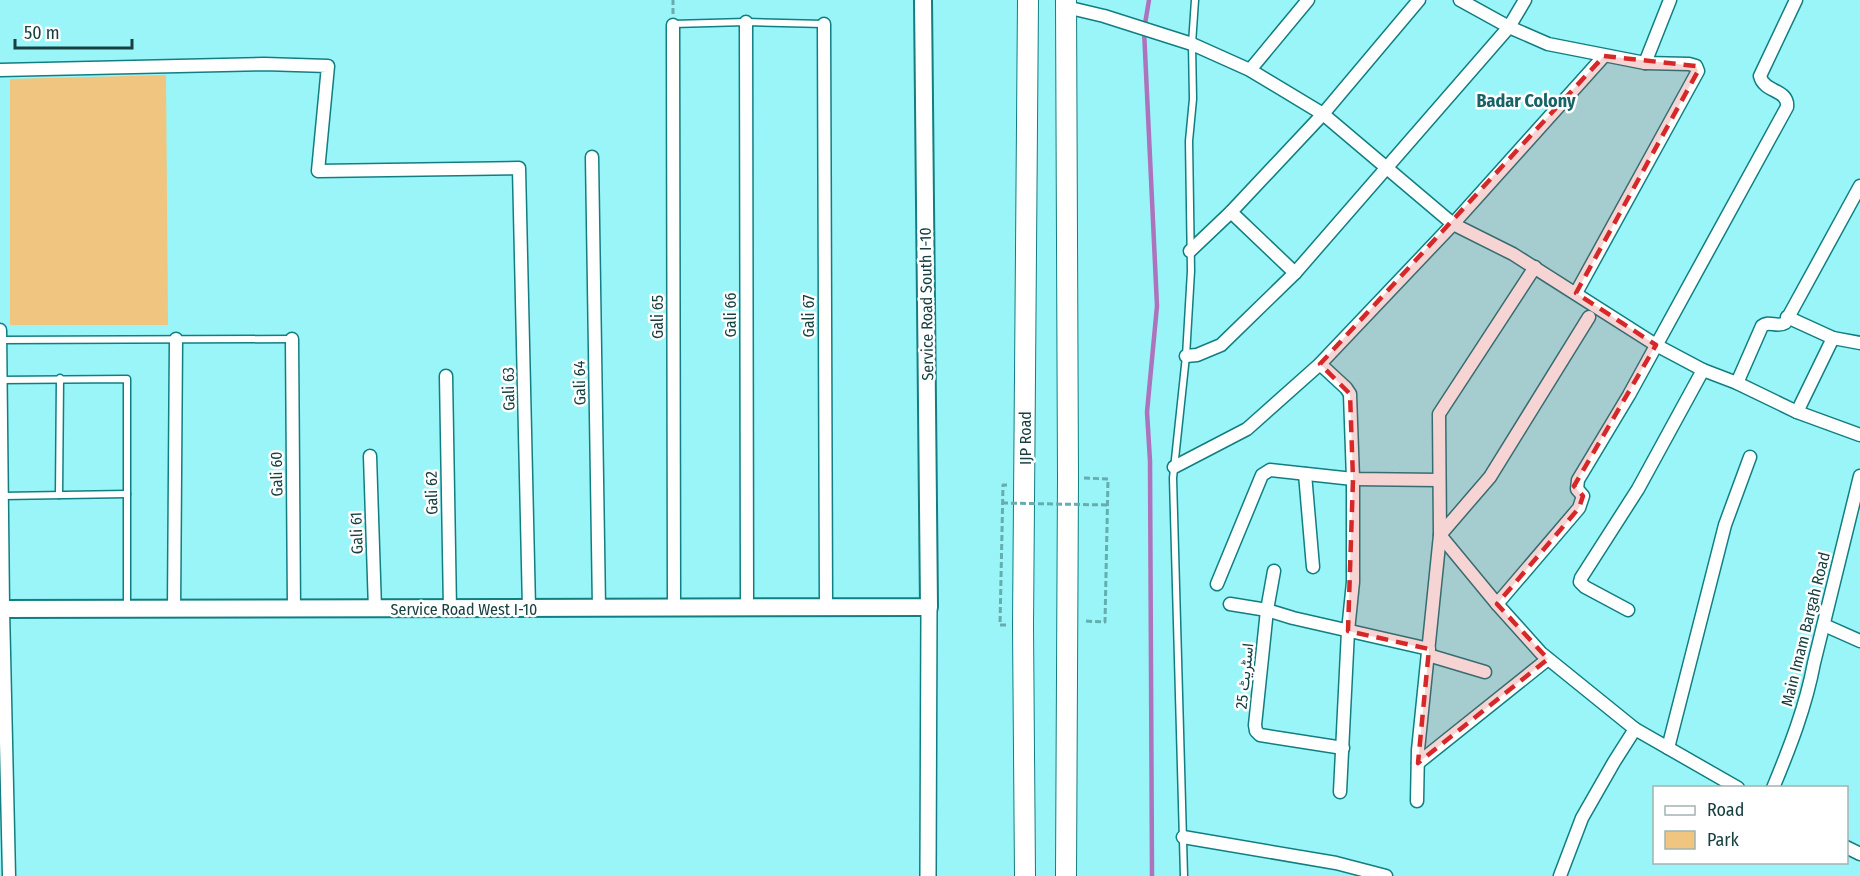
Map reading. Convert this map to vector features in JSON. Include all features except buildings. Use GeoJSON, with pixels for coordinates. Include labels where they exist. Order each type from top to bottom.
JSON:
{"type":"FeatureCollection","features":[{"type":"Feature","properties":{"kind":"highway","name":"IJP Road"},"geometry":{"type":"LineString","coordinates":[[1025,876],[1023,626],[1028,0]]}},
{"type":"Feature","properties":{"kind":"highway"},"geometry":{"type":"LineString","coordinates":[[1066,4],[1068,478],[1066,876]]}},
{"type":"Feature","properties":{"kind":"main road","name":"Service Road South I-10"},"geometry":{"type":"LineString","coordinates":[[923,0],[929,607]]}},
{"type":"Feature","properties":{"kind":"main road","name":"Service Road West I-10"},"geometry":{"type":"LineString","coordinates":[[1,609],[929,607]]}},
{"type":"Feature","properties":{"kind":"street"},"geometry":{"type":"LineString","coordinates":[[1250,70],[1308,0]]}},
{"type":"Feature","properties":{"kind":"street"},"geometry":{"type":"LineString","coordinates":[[1190,251],[1231,212],[1323,114],[1419,0]]}},
{"type":"Feature","properties":{"kind":"street"},"geometry":{"type":"LineString","coordinates":[[1460,0],[1509,27],[1548,44],[1645,63],[1689,64],[1696,66],[1698,71],[1576,293]]}},
{"type":"Feature","properties":{"kind":"street"},"geometry":{"type":"LineString","coordinates":[[1186,356],[1197,355],[1221,345],[1295,273],[1509,27],[1525,0]]}},
{"type":"Feature","properties":{"kind":"street"},"geometry":{"type":"LineString","coordinates":[[1645,63],[1670,0]]}},
{"type":"Feature","properties":{"kind":"street"},"geometry":{"type":"LineString","coordinates":[[1497,604],[1579,508],[1583,496],[1577,489],[1578,480],[1656,345],[1787,107],[1788,100],[1785,96],[1766,87],[1761,82],[1760,76],[1796,0]]}},
{"type":"Feature","properties":{"kind":"street"},"geometry":{"type":"LineString","coordinates":[[1066,4],[1192,44],[1250,70],[1323,114],[1453,224],[1513,254],[1656,345],[1703,370],[1737,383],[1797,412],[1860,435]]}},
{"type":"Feature","properties":{"kind":"street","name":"Gali 66"},"geometry":{"type":"LineString","coordinates":[[746,22],[747,608]]}},
{"type":"Feature","properties":{"kind":"street","name":"Gali 65"},"geometry":{"type":"LineString","coordinates":[[673,24],[674,609]]}},
{"type":"Feature","properties":{"kind":"street","name":"Gali 67"},"geometry":{"type":"LineString","coordinates":[[824,24],[826,607]]}},
{"type":"Feature","properties":{"kind":"street"},"geometry":{"type":"LineString","coordinates":[[1174,467],[1247,429],[1320,364],[1453,224],[1604,56]]}},
{"type":"Feature","properties":{"kind":"street","name":"Gali 63"},"geometry":{"type":"LineString","coordinates":[[0,70],[264,64],[328,66],[318,171],[519,168],[529,609]]}},
{"type":"Feature","properties":{"kind":"street","name":"Gali 64"},"geometry":{"type":"LineString","coordinates":[[592,157],[599,608]]}},
{"type":"Feature","properties":{"kind":"street"},"geometry":{"type":"LineString","coordinates":[[1737,383],[1762,327],[1768,323],[1783,325],[1860,186]]}},
{"type":"Feature","properties":{"kind":"street"},"geometry":{"type":"LineString","coordinates":[[1231,212],[1295,273]]}},
{"type":"Feature","properties":{"kind":"street"},"geometry":{"type":"LineString","coordinates":[[1417,801],[1418,764],[1440,536],[1439,414],[1535,267]]}},
{"type":"Feature","properties":{"kind":"street"},"geometry":{"type":"LineString","coordinates":[[1440,536],[1490,477],[1590,317]]}},
{"type":"Feature","properties":{"kind":"street"},"geometry":{"type":"LineString","coordinates":[[1787,317],[1833,338],[1860,343]]}},
{"type":"Feature","properties":{"kind":"street"},"geometry":{"type":"LineString","coordinates":[[0,330],[1,609],[9,876]]}},
{"type":"Feature","properties":{"kind":"street"},"geometry":{"type":"LineString","coordinates":[[1797,412],[1833,338]]}},
{"type":"Feature","properties":{"kind":"street"},"geometry":{"type":"LineString","coordinates":[[174,609],[176,339]]}},
{"type":"Feature","properties":{"kind":"street","name":"Gali 60"},"geometry":{"type":"LineString","coordinates":[[292,339],[294,609]]}},
{"type":"Feature","properties":{"kind":"street"},"geometry":{"type":"LineString","coordinates":[[1320,364],[1350,394],[1353,582],[1348,631],[1340,792]]}},
{"type":"Feature","properties":{"kind":"street"},"geometry":{"type":"LineString","coordinates":[[1628,610],[1585,587],[1580,582],[1581,578],[1638,489],[1703,370]]}},
{"type":"Feature","properties":{"kind":"street","name":"Gali 62"},"geometry":{"type":"LineString","coordinates":[[446,376],[450,609]]}},
{"type":"Feature","properties":{"kind":"street","name":"Gali 61"},"geometry":{"type":"LineString","coordinates":[[370,456],[375,609]]}},
{"type":"Feature","properties":{"kind":"street"},"geometry":{"type":"LineString","coordinates":[[1668,748],[1725,525],[1750,458]]}},
{"type":"Feature","properties":{"kind":"street"},"geometry":{"type":"LineString","coordinates":[[1217,584],[1262,475],[1270,470],[1353,479],[1439,480]]}},
{"type":"Feature","properties":{"kind":"street"},"geometry":{"type":"LineString","coordinates":[[1305,474],[1313,567]]}},
{"type":"Feature","properties":{"kind":"street","name":"Main Imam Bargah Road"},"geometry":{"type":"LineString","coordinates":[[1774,786],[1800,719],[1809,688],[1860,476]]}},
{"type":"Feature","properties":{"kind":"street"},"geometry":{"type":"LineString","coordinates":[[1440,536],[1497,604],[1548,659],[1635,729],[1734,786]]}},
{"type":"Feature","properties":{"kind":"street","name":"اسٹریٹ 25"},"geometry":{"type":"LineString","coordinates":[[1274,571],[1267,610],[1256,731],[1260,735],[1343,748]]}},
{"type":"Feature","properties":{"kind":"street"},"geometry":{"type":"LineString","coordinates":[[1230,604],[1267,610],[1429,652],[1485,672]]}},
{"type":"Feature","properties":{"kind":"street"},"geometry":{"type":"LineString","coordinates":[[928,876],[929,607]]}},
{"type":"Feature","properties":{"kind":"street"},"geometry":{"type":"LineString","coordinates":[[1824,625],[1860,641]]}},
{"type":"Feature","properties":{"kind":"street"},"geometry":{"type":"LineString","coordinates":[[1418,764],[1548,659]]}},
{"type":"Feature","properties":{"kind":"street"},"geometry":{"type":"LineString","coordinates":[[1560,876],[1582,818],[1635,729]]}},
{"type":"Feature","properties":{"kind":"street"},"geometry":{"type":"LineString","coordinates":[[1183,837],[1336,863],[1381,875]]}},
{"type":"Feature","properties":{"kind":"lane"},"geometry":{"type":"LineString","coordinates":[[1184,876],[1174,467],[1186,356],[1190,251],[1189,141],[1193,99],[1192,44],[1195,0]]}},
{"type":"Feature","properties":{"kind":"lane"},"geometry":{"type":"LineString","coordinates":[[673,24],[746,22],[824,24]]}},
{"type":"Feature","properties":{"kind":"lane"},"geometry":{"type":"LineString","coordinates":[[0,340],[292,339]]}},
{"type":"Feature","properties":{"kind":"lane"},"geometry":{"type":"LineString","coordinates":[[59,495],[60,378]]}},
{"type":"Feature","properties":{"kind":"lane"},"geometry":{"type":"LineString","coordinates":[[0,380],[127,379],[128,609]]}},
{"type":"Feature","properties":{"kind":"lane"},"geometry":{"type":"LineString","coordinates":[[2,496],[127,494]]}},
{"type":"Feature","properties":{"kind":"path"},"geometry":{"type":"LineString","coordinates":[[1068,478],[1108,479],[1105,622]]}},
{"type":"Feature","properties":{"kind":"path"},"geometry":{"type":"LineString","coordinates":[[1000,625],[1003,485]]}},
{"type":"Feature","properties":{"kind":"path"},"geometry":{"type":"LineString","coordinates":[[1002,503],[1108,505]]}},
{"type":"Feature","properties":{"kind":"highlighted area"},"geometry":{"type":"Polygon","coordinates":[[[1604,56],[1696,66],[1698,71],[1576,293],[1656,345],[1574,486],[1583,496],[1579,508],[1497,604],[1548,659],[1418,763],[1429,649],[1348,631],[1353,479],[1350,394],[1320,364],[1604,56]]]}},
{"type":"Feature","properties":{"kind":"green space"},"geometry":{"type":"Polygon","coordinates":[[[166,75],[168,325],[10,325],[10,79],[166,75]]]}},
{"type":"Feature","properties":{"kind":"waterway"},"geometry":{"type":"LineString","coordinates":[[1149,0],[1144,30],[1157,306],[1147,412],[1150,461],[1152,876]]}},
{"type":"Feature","properties":{"kind":"district","name":"Badar Colony"},"geometry":{"type":"Point","coordinates":[1526,101]}}]}
